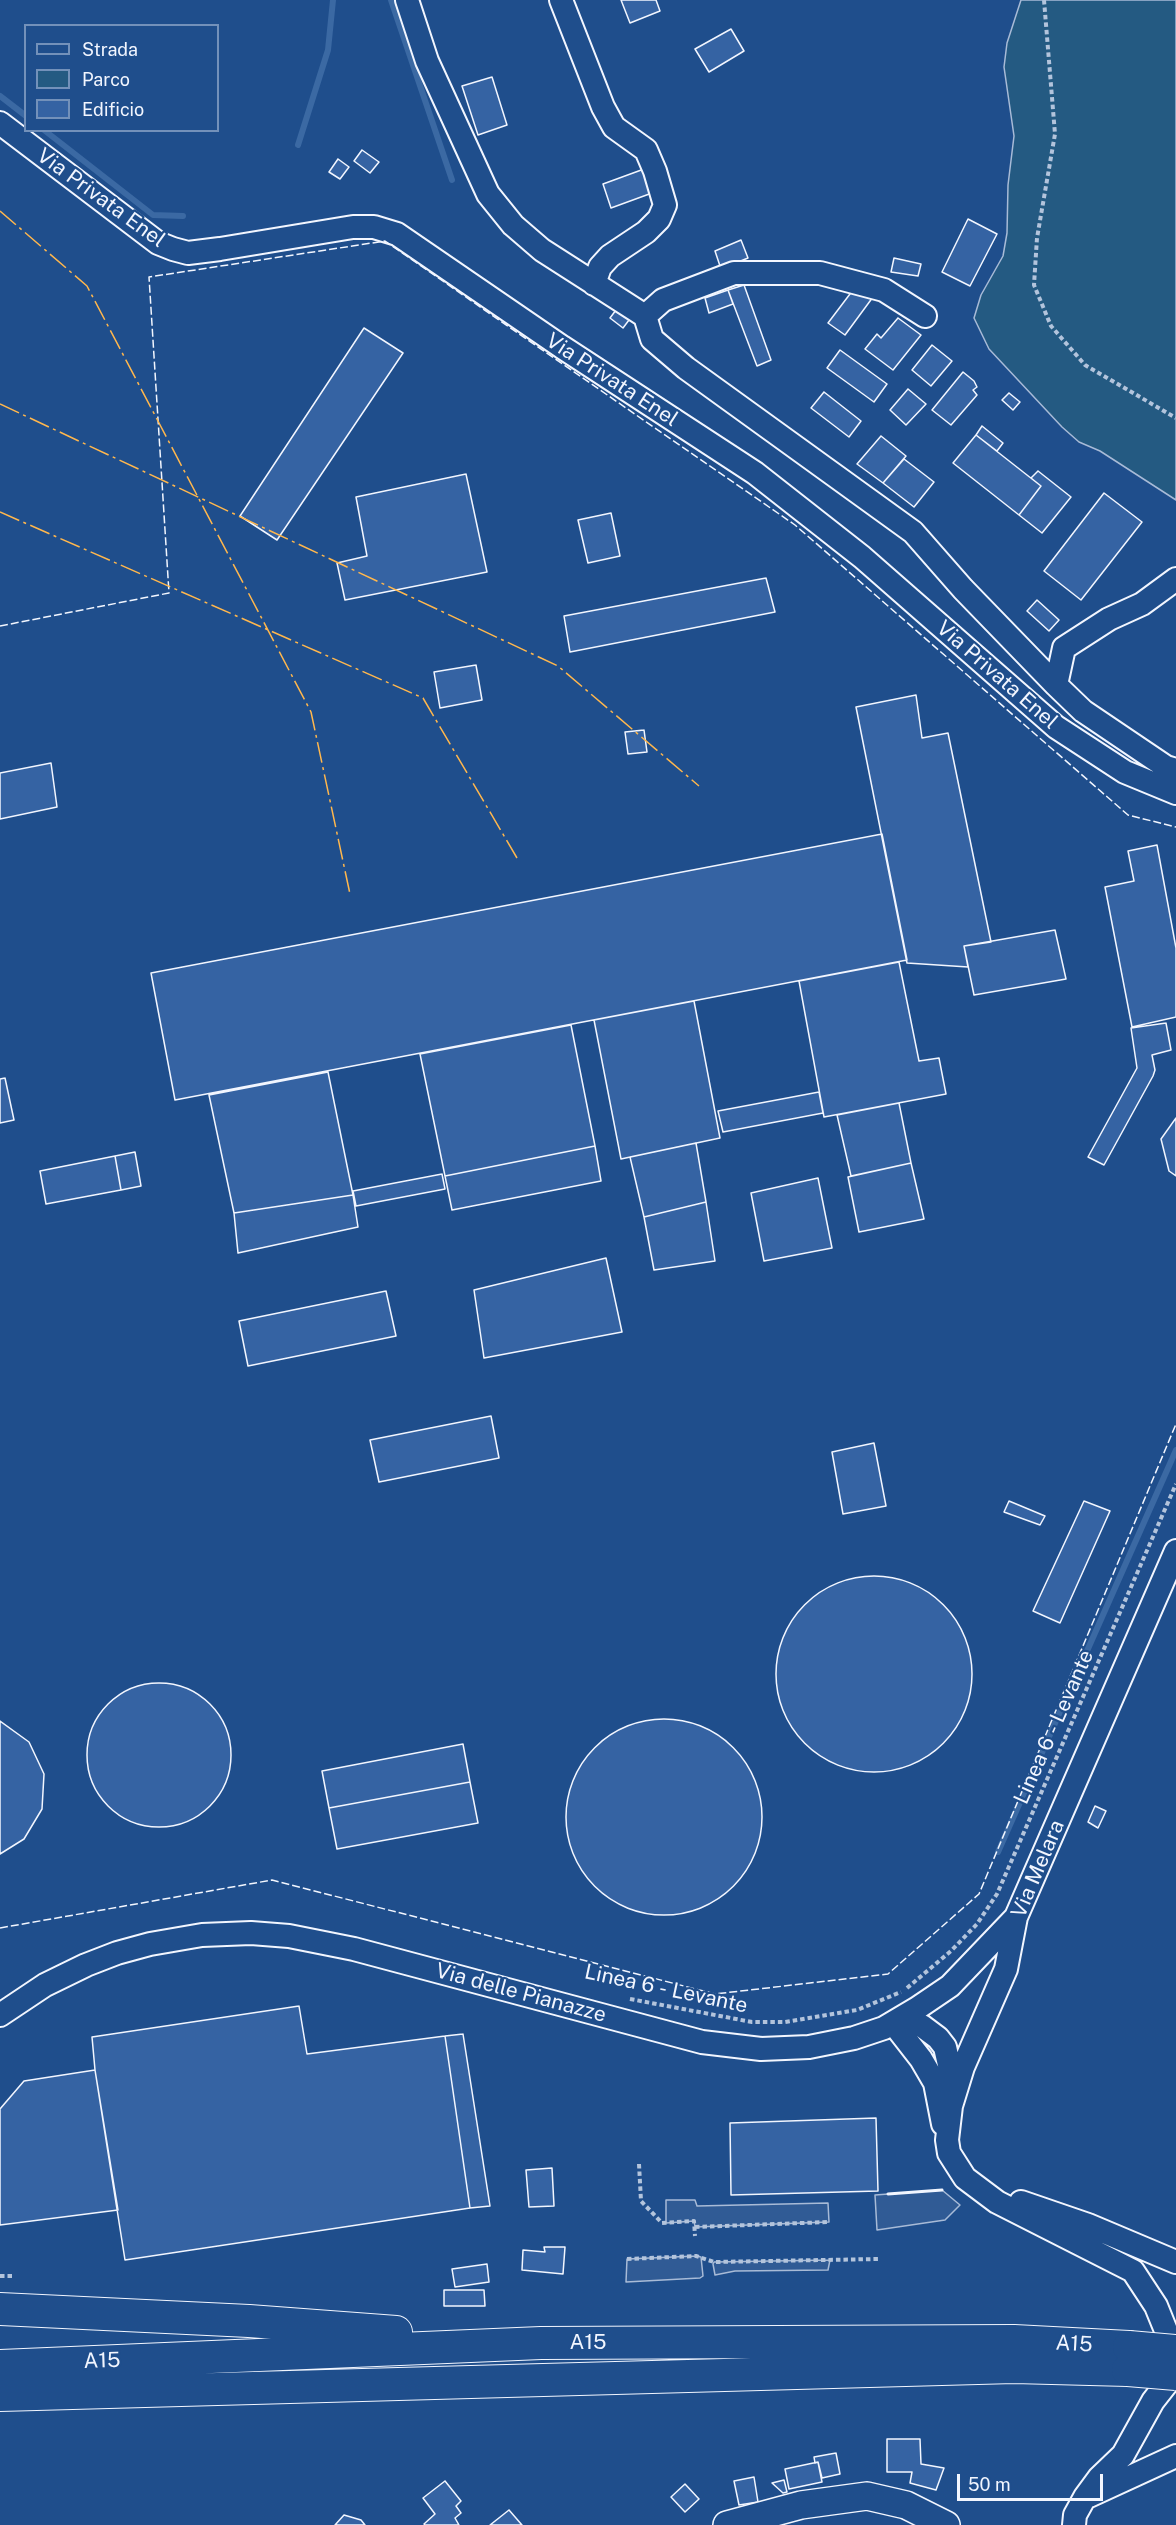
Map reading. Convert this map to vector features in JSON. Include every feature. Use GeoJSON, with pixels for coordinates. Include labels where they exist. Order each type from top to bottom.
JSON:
{"type":"FeatureCollection","features":[{"type":"Feature","properties":{"kind":"highway"},"geometry":{"type":"LineString","coordinates":[[0,2309],[249,2321],[541,2343]]}},
{"type":"Feature","properties":{"kind":"highway","name":"A15"},"geometry":{"type":"LineString","coordinates":[[0,2366],[541,2343],[1014,2354],[1128,2359],[1174,2357]]}},
{"type":"Feature","properties":{"kind":"highway","name":"A15"},"geometry":{"type":"LineString","coordinates":[[0,2395],[1014,2354]]}},
{"type":"Feature","properties":{"kind":"main road"},"geometry":{"type":"LineString","coordinates":[[727,2525],[801,2505],[867,2496],[906,2505],[946,2525]]}},
{"type":"Feature","properties":{"kind":"street"},"geometry":{"type":"LineString","coordinates":[[407,0],[427,61],[488,194],[513,225],[542,249],[645,316],[652,339],[686,368],[913,532],[963,589],[1083,711],[1166,767],[1176,770]]}},
{"type":"Feature","properties":{"kind":"street"},"geometry":{"type":"LineString","coordinates":[[561,0],[603,107],[614,127],[646,150],[665,205],[659,219],[646,232],[610,256],[600,267],[594,284]]}},
{"type":"Feature","properties":{"kind":"street","name":"Via Privata Enel"},"geometry":{"type":"LineString","coordinates":[[0,123],[158,243],[173,249],[188,253],[353,227],[374,227],[397,234],[562,347],[755,473],[862,556],[1056,728],[1125,772],[1176,793]]}},
{"type":"Feature","properties":{"kind":"street"},"geometry":{"type":"LineString","coordinates":[[645,316],[663,300],[734,273],[820,273],[884,290],[925,316]]}},
{"type":"Feature","properties":{"kind":"street"},"geometry":{"type":"LineString","coordinates":[[1056,685],[1064,648],[1109,619],[1142,604],[1176,579]]}},
{"type":"Feature","properties":{"kind":"street","name":"Via Melara"},"geometry":{"type":"LineString","coordinates":[[1174,2357],[1156,2306],[1133,2271],[997,2202],[964,2178],[949,2153],[947,2140],[951,2106],[963,2067],[1006,1969],[1016,1917],[1176,1551]]}},
{"type":"Feature","properties":{"kind":"street","name":"Via delle Pianazze"},"geometry":{"type":"LineString","coordinates":[[0,2015],[45,1985],[117,1953],[150,1944],[202,1935],[251,1933],[289,1936],[354,1949],[702,2042],[761,2049],[809,2047],[854,2038],[897,2020],[950,1986],[1016,1917]]}},
{"type":"Feature","properties":{"kind":"street"},"geometry":{"type":"LineString","coordinates":[[897,2020],[922,2026],[938,2038],[945,2047],[950,2069],[951,2106]]}},
{"type":"Feature","properties":{"kind":"street"},"geometry":{"type":"LineString","coordinates":[[897,2020],[935,2083],[947,2140]]}},
{"type":"Feature","properties":{"kind":"street","name":"Via Melara"},"geometry":{"type":"LineString","coordinates":[[978,2187],[1088,2225],[1176,2262]]}},
{"type":"Feature","properties":{"kind":"street"},"geometry":{"type":"LineString","coordinates":[[1074,2525],[1085,2497],[1099,2478],[1123,2455],[1174,2357]]}},
{"type":"Feature","properties":{"kind":"street"},"geometry":{"type":"LineString","coordinates":[[1085,2497],[1176,2457]]}},
{"type":"Feature","properties":{"kind":"path"},"geometry":{"type":"LineString","coordinates":[[1044,0],[1055,134],[1036,238],[1034,285],[1051,327],[1085,365],[1176,418]]}},
{"type":"Feature","properties":{"kind":"path","name":"Linea 6 - Levante"},"geometry":{"type":"LineString","coordinates":[[622,1997],[657,2006],[752,2022],[785,2022],[857,2010],[903,1991],[951,1951],[977,1924],[998,1894],[1176,1484]]}},
{"type":"Feature","properties":{"kind":"path"},"geometry":{"type":"LineString","coordinates":[[639,2164],[641,2201],[662,2223],[694,2221],[695,2236]]}},
{"type":"Feature","properties":{"kind":"path"},"geometry":{"type":"LineString","coordinates":[[695,2227],[829,2222]]}},
{"type":"Feature","properties":{"kind":"path"},"geometry":{"type":"LineString","coordinates":[[627,2259],[696,2256],[714,2262],[878,2259]]}},
{"type":"Feature","properties":{"kind":"path"},"geometry":{"type":"LineString","coordinates":[[0,2276],[14,2276]]}},
{"type":"Feature","properties":{"kind":"green space"},"geometry":{"type":"Polygon","coordinates":[[[1021,0],[1176,0],[1176,500],[1100,451],[1079,442],[1062,427],[989,349],[974,318],[981,295],[1003,256],[1007,233],[1008,185],[1014,136],[1004,67],[1007,43],[1021,0]]]}},
{"type":"Feature","properties":{"kind":"shaded area"},"geometry":{"type":"Polygon","coordinates":[[[942,2190],[960,2205],[945,2220],[877,2230],[875,2195],[942,2190]]]}},
{"type":"Feature","properties":{"kind":"shaded area"},"geometry":{"type":"Polygon","coordinates":[[[666,2200],[695,2200],[697,2206],[828,2203],[829,2222],[695,2227],[694,2221],[666,2223],[666,2200]]]}},
{"type":"Feature","properties":{"kind":"shaded area"},"geometry":{"type":"Polygon","coordinates":[[[701,2257],[703,2276],[700,2278],[626,2282],[627,2259],[701,2257]]]}},
{"type":"Feature","properties":{"kind":"shaded area"},"geometry":{"type":"Polygon","coordinates":[[[830,2260],[828,2270],[735,2271],[715,2275],[713,2264],[714,2262],[830,2260]]]}},
{"type":"Feature","properties":{"kind":"building"},"geometry":{"type":"Polygon","coordinates":[[[621,0],[656,0],[660,11],[630,23],[621,0]]]}},
{"type":"Feature","properties":{"kind":"building"},"geometry":{"type":"Polygon","coordinates":[[[731,29],[744,51],[709,72],[695,49],[731,29]]]}},
{"type":"Feature","properties":{"kind":"building"},"geometry":{"type":"Polygon","coordinates":[[[492,77],[507,125],[478,135],[462,86],[492,77]]]}},
{"type":"Feature","properties":{"kind":"building"},"geometry":{"type":"Polygon","coordinates":[[[362,150],[379,162],[370,173],[354,161],[362,150]]]}},
{"type":"Feature","properties":{"kind":"building"},"geometry":{"type":"Polygon","coordinates":[[[338,159],[349,167],[340,179],[329,172],[338,159]]]}},
{"type":"Feature","properties":{"kind":"building"},"geometry":{"type":"Polygon","coordinates":[[[644,169],[652,193],[611,208],[603,184],[644,169]]]}},
{"type":"Feature","properties":{"kind":"building"},"geometry":{"type":"Polygon","coordinates":[[[968,219],[997,234],[970,286],[942,272],[968,219]]]}},
{"type":"Feature","properties":{"kind":"building"},"geometry":{"type":"Polygon","coordinates":[[[741,240],[748,258],[721,269],[715,251],[741,240]]]}},
{"type":"Feature","properties":{"kind":"building"},"geometry":{"type":"Polygon","coordinates":[[[894,258],[921,264],[918,276],[891,272],[894,258]]]}},
{"type":"Feature","properties":{"kind":"building"},"geometry":{"type":"Polygon","coordinates":[[[744,285],[771,360],[757,366],[728,290],[744,285]]]}},
{"type":"Feature","properties":{"kind":"building"},"geometry":{"type":"Polygon","coordinates":[[[856,286],[873,297],[845,335],[828,323],[856,286]]]}},
{"type":"Feature","properties":{"kind":"building"},"geometry":{"type":"Polygon","coordinates":[[[728,290],[733,304],[709,313],[705,298],[728,290]]]}},
{"type":"Feature","properties":{"kind":"building"},"geometry":{"type":"Polygon","coordinates":[[[616,310],[629,320],[623,328],[610,318],[616,310]]]}},
{"type":"Feature","properties":{"kind":"building"},"geometry":{"type":"Polygon","coordinates":[[[898,318],[921,335],[893,370],[865,349],[877,334],[881,338],[898,318]]]}},
{"type":"Feature","properties":{"kind":"building"},"geometry":{"type":"Polygon","coordinates":[[[364,328],[403,353],[277,540],[240,516],[364,328]]]}},
{"type":"Feature","properties":{"kind":"building"},"geometry":{"type":"Polygon","coordinates":[[[932,345],[952,361],[931,386],[912,370],[932,345]]]}},
{"type":"Feature","properties":{"kind":"building"},"geometry":{"type":"Polygon","coordinates":[[[840,350],[887,384],[874,402],[827,368],[840,350]]]}},
{"type":"Feature","properties":{"kind":"building"},"geometry":{"type":"Polygon","coordinates":[[[963,372],[974,381],[977,387],[973,390],[977,395],[951,425],[932,410],[963,372]]]}},
{"type":"Feature","properties":{"kind":"building"},"geometry":{"type":"Polygon","coordinates":[[[908,389],[926,404],[906,425],[890,410],[908,389]]]}},
{"type":"Feature","properties":{"kind":"building"},"geometry":{"type":"Polygon","coordinates":[[[824,392],[861,421],[849,437],[811,408],[824,392]]]}},
{"type":"Feature","properties":{"kind":"building"},"geometry":{"type":"Polygon","coordinates":[[[1009,393],[1020,402],[1013,410],[1002,400],[1009,393]]]}},
{"type":"Feature","properties":{"kind":"building"},"geometry":{"type":"Polygon","coordinates":[[[982,426],[1003,443],[997,451],[976,435],[982,426]]]}},
{"type":"Feature","properties":{"kind":"building"},"geometry":{"type":"Polygon","coordinates":[[[976,435],[1041,486],[1019,515],[953,463],[976,435]]]}},
{"type":"Feature","properties":{"kind":"building"},"geometry":{"type":"Polygon","coordinates":[[[881,436],[906,456],[883,483],[857,464],[881,436]]]}},
{"type":"Feature","properties":{"kind":"building"},"geometry":{"type":"Polygon","coordinates":[[[904,459],[934,482],[914,507],[883,483],[904,459]]]}},
{"type":"Feature","properties":{"kind":"building"},"geometry":{"type":"Polygon","coordinates":[[[1038,471],[1071,497],[1042,533],[1019,515],[1041,486],[1031,478],[1038,471]]]}},
{"type":"Feature","properties":{"kind":"building"},"geometry":{"type":"Polygon","coordinates":[[[466,474],[487,572],[345,600],[337,563],[367,556],[356,497],[466,474]]]}},
{"type":"Feature","properties":{"kind":"building"},"geometry":{"type":"Polygon","coordinates":[[[1104,493],[1142,522],[1081,600],[1044,571],[1104,493]]]}},
{"type":"Feature","properties":{"kind":"building"},"geometry":{"type":"Polygon","coordinates":[[[611,513],[620,556],[588,563],[578,520],[611,513]]]}},
{"type":"Feature","properties":{"kind":"building"},"geometry":{"type":"Polygon","coordinates":[[[766,578],[775,612],[570,652],[564,616],[766,578]]]}},
{"type":"Feature","properties":{"kind":"building"},"geometry":{"type":"Polygon","coordinates":[[[1037,600],[1059,620],[1049,631],[1027,611],[1037,600]]]}},
{"type":"Feature","properties":{"kind":"building"},"geometry":{"type":"Polygon","coordinates":[[[476,665],[482,700],[440,708],[434,672],[476,665]]]}},
{"type":"Feature","properties":{"kind":"building"},"geometry":{"type":"Polygon","coordinates":[[[916,695],[922,738],[948,733],[991,942],[964,946],[968,967],[907,963],[856,707],[916,695]]]}},
{"type":"Feature","properties":{"kind":"building"},"geometry":{"type":"Polygon","coordinates":[[[644,730],[647,752],[628,754],[625,732],[644,730]]]}},
{"type":"Feature","properties":{"kind":"building"},"geometry":{"type":"Polygon","coordinates":[[[51,763],[57,807],[0,819],[0,773],[51,763]]]}},
{"type":"Feature","properties":{"kind":"building"},"geometry":{"type":"Polygon","coordinates":[[[882,834],[907,960],[175,1100],[151,973],[882,834]]]}},
{"type":"Feature","properties":{"kind":"building"},"geometry":{"type":"Polygon","coordinates":[[[1157,845],[1176,948],[1176,1017],[1132,1027],[1105,887],[1134,881],[1128,851],[1157,845]]]}},
{"type":"Feature","properties":{"kind":"building"},"geometry":{"type":"Polygon","coordinates":[[[1055,930],[1066,979],[974,995],[964,946],[1055,930]]]}},
{"type":"Feature","properties":{"kind":"building"},"geometry":{"type":"Polygon","coordinates":[[[899,962],[919,1061],[939,1058],[946,1094],[824,1117],[799,981],[899,962]]]}},
{"type":"Feature","properties":{"kind":"building"},"geometry":{"type":"Polygon","coordinates":[[[694,1001],[720,1138],[621,1159],[594,1020],[694,1001]]]}},
{"type":"Feature","properties":{"kind":"building"},"geometry":{"type":"Polygon","coordinates":[[[1166,1023],[1171,1050],[1152,1055],[1155,1070],[1153,1076],[1104,1165],[1088,1157],[1137,1068],[1131,1028],[1166,1023]]]}},
{"type":"Feature","properties":{"kind":"building"},"geometry":{"type":"Polygon","coordinates":[[[571,1025],[595,1146],[445,1176],[420,1054],[571,1025]]]}},
{"type":"Feature","properties":{"kind":"building"},"geometry":{"type":"Polygon","coordinates":[[[328,1072],[353,1195],[234,1213],[209,1095],[328,1072]]]}},
{"type":"Feature","properties":{"kind":"building"},"geometry":{"type":"Polygon","coordinates":[[[5,1078],[14,1120],[0,1123],[0,1079],[5,1078]]]}},
{"type":"Feature","properties":{"kind":"building"},"geometry":{"type":"Polygon","coordinates":[[[819,1092],[823,1113],[723,1132],[718,1111],[819,1092]]]}},
{"type":"Feature","properties":{"kind":"building"},"geometry":{"type":"Polygon","coordinates":[[[899,1103],[911,1163],[851,1176],[837,1115],[899,1103]]]}},
{"type":"Feature","properties":{"kind":"building"},"geometry":{"type":"Polygon","coordinates":[[[1176,1118],[1176,1176],[1169,1171],[1161,1139],[1176,1118]]]}},
{"type":"Feature","properties":{"kind":"building"},"geometry":{"type":"Polygon","coordinates":[[[696,1143],[706,1202],[644,1217],[630,1157],[696,1143]]]}},
{"type":"Feature","properties":{"kind":"building"},"geometry":{"type":"Polygon","coordinates":[[[595,1146],[601,1181],[452,1210],[445,1176],[595,1146]]]}},
{"type":"Feature","properties":{"kind":"building"},"geometry":{"type":"Polygon","coordinates":[[[135,1152],[141,1186],[121,1190],[115,1156],[135,1152]]]}},
{"type":"Feature","properties":{"kind":"building"},"geometry":{"type":"Polygon","coordinates":[[[115,1156],[121,1190],[46,1204],[40,1171],[115,1156]]]}},
{"type":"Feature","properties":{"kind":"building"},"geometry":{"type":"Polygon","coordinates":[[[911,1163],[924,1219],[859,1232],[848,1177],[911,1163]]]}},
{"type":"Feature","properties":{"kind":"building"},"geometry":{"type":"Polygon","coordinates":[[[442,1174],[445,1189],[356,1206],[353,1191],[442,1174]]]}},
{"type":"Feature","properties":{"kind":"building"},"geometry":{"type":"Polygon","coordinates":[[[818,1178],[832,1248],[764,1261],[751,1193],[818,1178]]]}},
{"type":"Feature","properties":{"kind":"building"},"geometry":{"type":"Polygon","coordinates":[[[353,1195],[358,1227],[238,1253],[234,1213],[353,1195]]]}},
{"type":"Feature","properties":{"kind":"building"},"geometry":{"type":"Polygon","coordinates":[[[706,1202],[715,1261],[654,1270],[644,1217],[706,1202]]]}},
{"type":"Feature","properties":{"kind":"building"},"geometry":{"type":"Polygon","coordinates":[[[606,1258],[622,1332],[484,1358],[474,1290],[606,1258]]]}},
{"type":"Feature","properties":{"kind":"building"},"geometry":{"type":"Polygon","coordinates":[[[386,1291],[396,1336],[248,1366],[239,1321],[386,1291]]]}},
{"type":"Feature","properties":{"kind":"building"},"geometry":{"type":"Polygon","coordinates":[[[491,1416],[499,1458],[379,1482],[370,1440],[491,1416]]]}},
{"type":"Feature","properties":{"kind":"building"},"geometry":{"type":"Polygon","coordinates":[[[874,1443],[886,1506],[843,1514],[832,1452],[874,1443]]]}},
{"type":"Feature","properties":{"kind":"building"},"geometry":{"type":"Polygon","coordinates":[[[1009,1501],[1045,1516],[1040,1525],[1004,1512],[1009,1501]]]}},
{"type":"Feature","properties":{"kind":"building"},"geometry":{"type":"Polygon","coordinates":[[[1084,1501],[1110,1511],[1060,1623],[1033,1611],[1084,1501]]]}},
{"type":"Feature","properties":{"kind":"building"},"geometry":{"type":"Polygon","coordinates":[[[864,1576],[884,1576],[912,1583],[936,1598],[950,1612],[965,1636],[972,1664],[972,1684],[965,1712],[950,1736],[936,1750],[912,1765],[884,1772],[864,1772],[836,1765],[812,1750],[798,1736],[783,1712],[776,1684],[776,1664],[783,1636],[798,1612],[812,1598],[836,1583],[864,1576]]]}},
{"type":"Feature","properties":{"kind":"building"},"geometry":{"type":"Polygon","coordinates":[[[159,1683],[186,1689],[199,1695],[210,1704],[219,1715],[225,1728],[231,1755],[225,1782],[219,1795],[210,1806],[199,1815],[186,1821],[159,1827],[132,1821],[119,1815],[108,1806],[99,1795],[93,1782],[87,1755],[93,1728],[99,1715],[108,1704],[119,1695],[132,1689],[159,1683]]]}},
{"type":"Feature","properties":{"kind":"building"},"geometry":{"type":"Polygon","coordinates":[[[654,1719],[674,1719],[702,1726],[726,1741],[740,1755],[755,1779],[762,1807],[762,1827],[755,1855],[740,1879],[726,1893],[702,1908],[674,1915],[654,1915],[626,1908],[602,1893],[588,1879],[573,1855],[566,1827],[566,1807],[573,1779],[588,1755],[602,1741],[626,1726],[654,1719]]]}},
{"type":"Feature","properties":{"kind":"building"},"geometry":{"type":"Polygon","coordinates":[[[0,1721],[29,1742],[44,1774],[42,1809],[24,1839],[0,1854],[0,1721]]]}},
{"type":"Feature","properties":{"kind":"building"},"geometry":{"type":"Polygon","coordinates":[[[463,1744],[470,1782],[329,1808],[322,1771],[463,1744]]]}},
{"type":"Feature","properties":{"kind":"building"},"geometry":{"type":"Polygon","coordinates":[[[470,1782],[478,1823],[337,1849],[329,1808],[470,1782]]]}},
{"type":"Feature","properties":{"kind":"building"},"geometry":{"type":"Polygon","coordinates":[[[1095,1806],[1106,1811],[1098,1828],[1088,1822],[1095,1806]]]}},
{"type":"Feature","properties":{"kind":"building"},"geometry":{"type":"Polygon","coordinates":[[[299,2006],[307,2054],[445,2036],[470,2208],[125,2260],[95,2070],[92,2037],[299,2006]]]}},
{"type":"Feature","properties":{"kind":"building"},"geometry":{"type":"Polygon","coordinates":[[[463,2034],[490,2206],[470,2208],[445,2036],[463,2034]]]}},
{"type":"Feature","properties":{"kind":"building"},"geometry":{"type":"Polygon","coordinates":[[[95,2070],[118,2210],[0,2225],[0,2109],[24,2081],[95,2070]]]}},
{"type":"Feature","properties":{"kind":"building"},"geometry":{"type":"Polygon","coordinates":[[[876,2118],[878,2191],[731,2195],[730,2123],[876,2118]]]}},
{"type":"Feature","properties":{"kind":"building"},"geometry":{"type":"Polygon","coordinates":[[[552,2168],[554,2206],[529,2207],[526,2170],[552,2168]]]}},
{"type":"Feature","properties":{"kind":"building"},"geometry":{"type":"Polygon","coordinates":[[[544,2247],[565,2247],[563,2274],[522,2270],[523,2250],[545,2252],[544,2247]]]}},
{"type":"Feature","properties":{"kind":"building"},"geometry":{"type":"Polygon","coordinates":[[[487,2264],[489,2282],[455,2287],[452,2269],[487,2264]]]}},
{"type":"Feature","properties":{"kind":"building"},"geometry":{"type":"Polygon","coordinates":[[[444,2290],[484,2290],[485,2306],[444,2306],[444,2290]]]}},
{"type":"Feature","properties":{"kind":"building"},"geometry":{"type":"Polygon","coordinates":[[[887,2439],[920,2439],[921,2464],[944,2468],[936,2490],[910,2483],[912,2472],[887,2472],[887,2439]]]}},
{"type":"Feature","properties":{"kind":"building"},"geometry":{"type":"Polygon","coordinates":[[[836,2453],[840,2474],[822,2478],[818,2462],[815,2463],[814,2457],[836,2453]]]}},
{"type":"Feature","properties":{"kind":"building"},"geometry":{"type":"Polygon","coordinates":[[[818,2462],[822,2482],[789,2489],[785,2469],[818,2462]]]}},
{"type":"Feature","properties":{"kind":"building"},"geometry":{"type":"Polygon","coordinates":[[[754,2477],[758,2502],[739,2505],[734,2481],[754,2477]]]}},
{"type":"Feature","properties":{"kind":"building"},"geometry":{"type":"Polygon","coordinates":[[[784,2480],[787,2492],[783,2493],[772,2483],[784,2480]]]}},
{"type":"Feature","properties":{"kind":"building"},"geometry":{"type":"Polygon","coordinates":[[[445,2481],[461,2501],[456,2506],[461,2513],[455,2518],[459,2525],[425,2525],[435,2514],[423,2498],[445,2481]]]}},
{"type":"Feature","properties":{"kind":"building"},"geometry":{"type":"Polygon","coordinates":[[[685,2484],[699,2499],[685,2512],[671,2497],[685,2484]]]}},
{"type":"Feature","properties":{"kind":"building"},"geometry":{"type":"Polygon","coordinates":[[[509,2510],[522,2525],[490,2525],[509,2510]]]}},
{"type":"Feature","properties":{"kind":"building"},"geometry":{"type":"Polygon","coordinates":[[[344,2515],[361,2520],[365,2525],[335,2525],[344,2515]]]}},
{"type":"Feature","properties":{"kind":"waterway"},"geometry":{"type":"LineString","coordinates":[[298,145],[328,50],[333,0]]}},
{"type":"Feature","properties":{"kind":"waterway"},"geometry":{"type":"LineString","coordinates":[[391,0],[452,180]]}},
{"type":"Feature","properties":{"kind":"waterway"},"geometry":{"type":"LineString","coordinates":[[0,96],[24,114]]}},
{"type":"Feature","properties":{"kind":"waterway"},"geometry":{"type":"LineString","coordinates":[[47,132],[153,215],[183,216]]}},
{"type":"Feature","properties":{"kind":"waterway"},"geometry":{"type":"LineString","coordinates":[[998,1852],[1176,1450]]}},
{"type":"Feature","properties":{"kind":"fence"},"geometry":{"type":"LineString","coordinates":[[0,626],[169,593],[149,277],[385,241],[795,525],[1128,815],[1176,827]]}},
{"type":"Feature","properties":{"kind":"fence"},"geometry":{"type":"LineString","coordinates":[[0,1928],[272,1880],[715,1994],[888,1974],[979,1894],[1176,1424]]}},
{"type":"Feature","properties":{"kind":"wall"},"geometry":{"type":"LineString","coordinates":[[888,2194],[942,2190]]}},
{"type":"Feature","properties":{"kind":"power"},"geometry":{"type":"LineString","coordinates":[[0,211],[87,286],[311,712],[350,894]]}},
{"type":"Feature","properties":{"kind":"power"},"geometry":{"type":"LineString","coordinates":[[0,404],[558,666],[699,786]]}},
{"type":"Feature","properties":{"kind":"power"},"geometry":{"type":"LineString","coordinates":[[0,512],[423,698],[517,858]]}}]}
